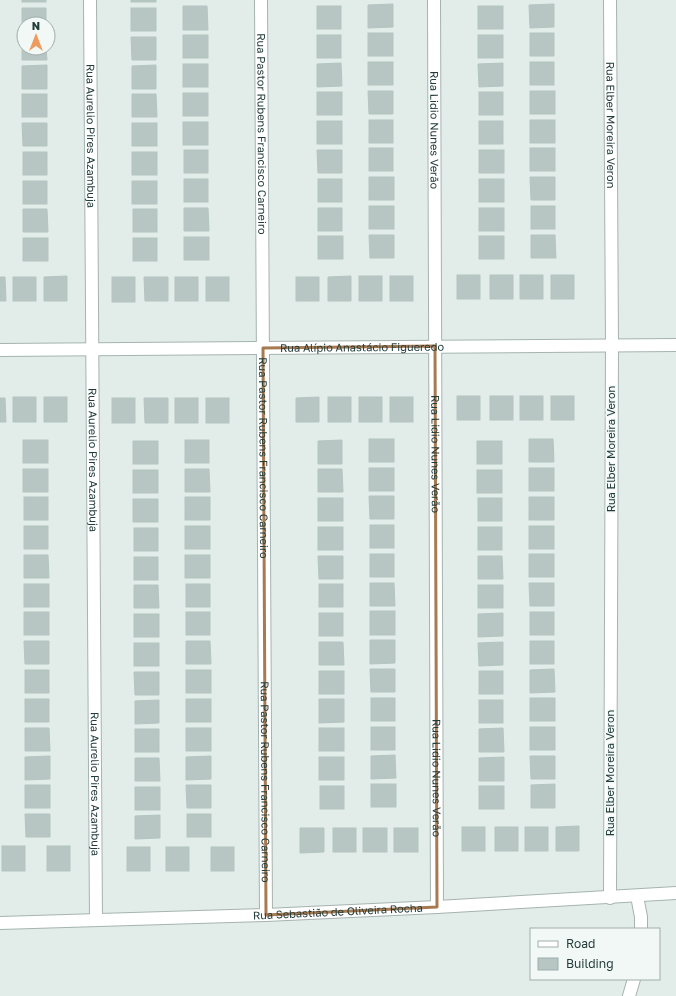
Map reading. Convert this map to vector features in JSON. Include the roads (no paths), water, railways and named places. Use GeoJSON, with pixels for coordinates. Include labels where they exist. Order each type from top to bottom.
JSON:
{"type":"FeatureCollection","features":[{"type":"Feature","properties":{"kind":"street","name":"Rua Aurelio Pires Azambuja"},"geometry":{"type":"LineString","coordinates":[[90,0],[96,920]]}},
{"type":"Feature","properties":{"kind":"street","name":"Rua Pastor Rubens Francisco Carneiro"},"geometry":{"type":"LineString","coordinates":[[261,0],[266,915]]}},
{"type":"Feature","properties":{"kind":"street","name":"Rua Lidio Nunes Verão"},"geometry":{"type":"LineString","coordinates":[[434,0],[437,907]]}},
{"type":"Feature","properties":{"kind":"street","name":"Rua Elber Moreira Veron"},"geometry":{"type":"LineString","coordinates":[[610,0],[612,345],[610,898]]}},
{"type":"Feature","properties":{"kind":"street","name":"Rua Alípio Anastácio Figueredo"},"geometry":{"type":"LineString","coordinates":[[0,350],[676,345]]}},
{"type":"Feature","properties":{"kind":"street","name":"Rua Sebastião de Oliveira Rocha"},"geometry":{"type":"LineString","coordinates":[[0,923],[266,915],[610,898],[676,893]]}},
{"type":"Feature","properties":{"kind":"street"},"geometry":{"type":"LineString","coordinates":[[637,896],[641,917],[641,928]]}},
{"type":"Feature","properties":{"kind":"street"},"geometry":{"type":"LineString","coordinates":[[629,996],[634,980]]}}]}
